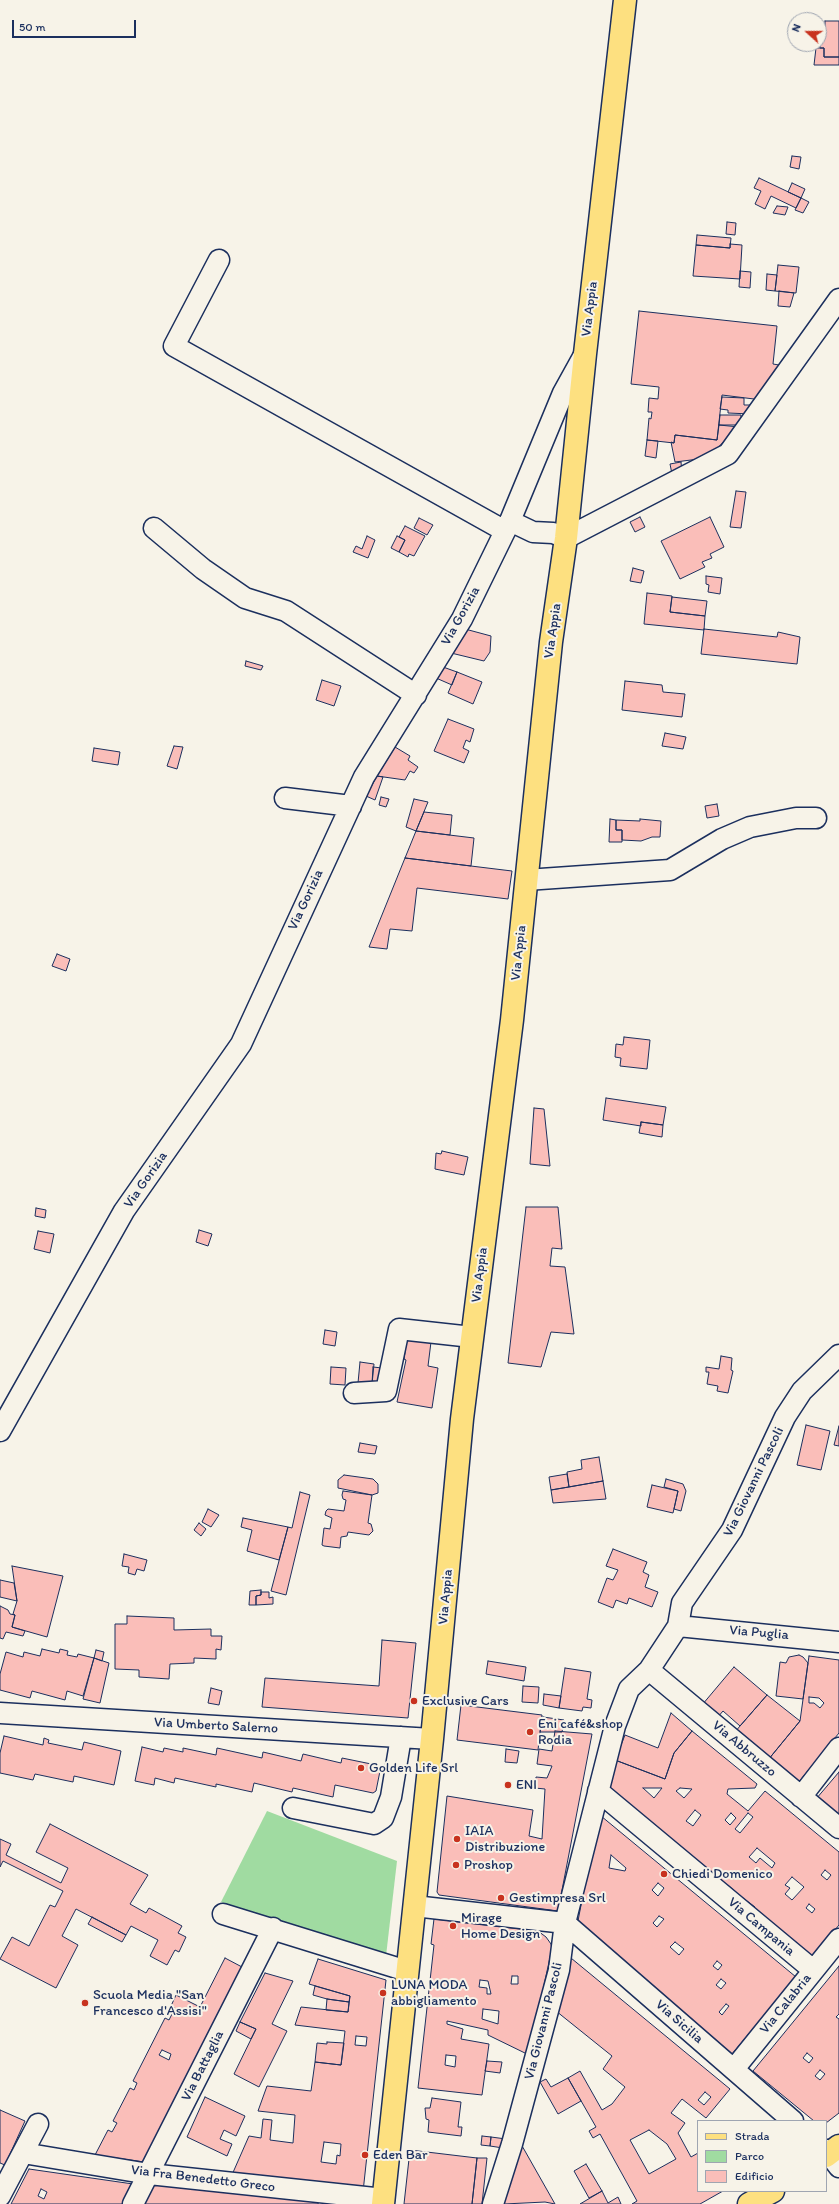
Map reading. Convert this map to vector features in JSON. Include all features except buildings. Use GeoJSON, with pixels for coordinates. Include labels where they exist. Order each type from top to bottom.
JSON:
{"type":"FeatureCollection","features":[{"type":"Feature","properties":{"kind":"main road","name":"Via Appia"},"geometry":{"type":"LineString","coordinates":[[384,2201],[432,1739],[461,1427],[511,1028],[551,642],[566,538],[584,354],[626,0]]}},
{"type":"Feature","properties":{"kind":"main road"},"geometry":{"type":"LineString","coordinates":[[749,2204],[771,2192]]}},
{"type":"Feature","properties":{"kind":"street"},"geometry":{"type":"LineString","coordinates":[[219,260],[174,346],[508,526],[533,532],[553,533],[566,538],[728,454],[839,300]]}},
{"type":"Feature","properties":{"kind":"street","name":"Via Gorizia"},"geometry":{"type":"LineString","coordinates":[[0,1431],[124,1211],[241,1044],[364,778],[462,619],[508,526],[563,393],[584,354]]}},
{"type":"Feature","properties":{"kind":"street"},"geometry":{"type":"LineString","coordinates":[[154,528],[203,569],[245,598],[286,611],[416,695]]}},
{"type":"Feature","properties":{"kind":"street"},"geometry":{"type":"LineString","coordinates":[[285,798],[351,806]]}},
{"type":"Feature","properties":{"kind":"street"},"geometry":{"type":"LineString","coordinates":[[526,880],[670,870],[722,839],[750,828],[796,818],[816,818]]}},
{"type":"Feature","properties":{"kind":"street"},"geometry":{"type":"LineString","coordinates":[[354,1394],[386,1391],[399,1329],[472,1337]]}},
{"type":"Feature","properties":{"kind":"street","name":"Via Giovanni Pascoli"},"geometry":{"type":"LineString","coordinates":[[493,2204],[512,2144],[559,1970],[564,1923],[615,1726],[629,1689],[649,1670],[678,1626],[682,1603],[732,1530],[785,1417],[802,1391],[839,1355]]}},
{"type":"Feature","properties":{"kind":"street","name":"Via Puglia"},"geometry":{"type":"LineString","coordinates":[[678,1626],[839,1642]]}},
{"type":"Feature","properties":{"kind":"street","name":"Via Abbruzzo"},"geometry":{"type":"LineString","coordinates":[[649,1670],[839,1828]]}},
{"type":"Feature","properties":{"kind":"street","name":"Via Umberto Salerno"},"geometry":{"type":"LineString","coordinates":[[0,1713],[432,1739]]}},
{"type":"Feature","properties":{"kind":"street"},"geometry":{"type":"LineString","coordinates":[[293,1808],[374,1824],[382,1818],[391,1796],[402,1737]]}},
{"type":"Feature","properties":{"kind":"street"},"geometry":{"type":"LineString","coordinates":[[800,1797],[839,1748]]}},
{"type":"Feature","properties":{"kind":"street","name":"Via Campania"},"geometry":{"type":"LineString","coordinates":[[598,1791],[813,1970]]}},
{"type":"Feature","properties":{"kind":"street"},"geometry":{"type":"LineString","coordinates":[[414,1906],[564,1923]]}},
{"type":"Feature","properties":{"kind":"street"},"geometry":{"type":"LineString","coordinates":[[223,1914],[273,1928],[407,1971]]}},
{"type":"Feature","properties":{"kind":"street","name":"Via Sicilia"},"geometry":{"type":"LineString","coordinates":[[564,1923],[792,2120]]}},
{"type":"Feature","properties":{"kind":"street","name":"Via Battaglia"},"geometry":{"type":"LineString","coordinates":[[133,2204],[273,1928]]}},
{"type":"Feature","properties":{"kind":"street","name":"Via Calabria"},"geometry":{"type":"LineString","coordinates":[[734,2070],[839,1939]]}},
{"type":"Feature","properties":{"kind":"street"},"geometry":{"type":"LineString","coordinates":[[0,2196],[6,2171],[23,2153],[38,2124]]}},
{"type":"Feature","properties":{"kind":"street","name":"Via Fra Benedetto Greco"},"geometry":{"type":"LineString","coordinates":[[23,2153],[149,2174],[384,2201]]}},
{"type":"Feature","properties":{"kind":"green space"},"geometry":{"type":"Polygon","coordinates":[[[267,1811],[397,1861],[386,1956],[221,1902],[267,1811]]]}},
{"type":"Feature","properties":{"kind":"place","name":"Exclusive Cars"},"geometry":{"type":"Point","coordinates":[414,1701]}},
{"type":"Feature","properties":{"kind":"place","name":"Eni café&shop Rodia"},"geometry":{"type":"Point","coordinates":[530,1732]}},
{"type":"Feature","properties":{"kind":"place","name":"Golden Life Srl"},"geometry":{"type":"Point","coordinates":[361,1768]}},
{"type":"Feature","properties":{"kind":"place","name":"ENI"},"geometry":{"type":"Point","coordinates":[508,1785]}},
{"type":"Feature","properties":{"kind":"place","name":"IAIA Distribuzione"},"geometry":{"type":"Point","coordinates":[457,1839]}},
{"type":"Feature","properties":{"kind":"place","name":"Proshop"},"geometry":{"type":"Point","coordinates":[456,1865]}},
{"type":"Feature","properties":{"kind":"place","name":"Chiedi Domenico"},"geometry":{"type":"Point","coordinates":[664,1874]}},
{"type":"Feature","properties":{"kind":"place","name":"Gestimpresa Srl"},"geometry":{"type":"Point","coordinates":[501,1898]}},
{"type":"Feature","properties":{"kind":"place","name":"Mirage Home Design"},"geometry":{"type":"Point","coordinates":[453,1926]}},
{"type":"Feature","properties":{"kind":"place","name":"LUNA MODA abbigliamento"},"geometry":{"type":"Point","coordinates":[383,1993]}},
{"type":"Feature","properties":{"kind":"place","name":"Scuola Media \"San Francesco d'Assisi\""},"geometry":{"type":"Point","coordinates":[85,2003]}},
{"type":"Feature","properties":{"kind":"place","name":"Eden Bar"},"geometry":{"type":"Point","coordinates":[365,2155]}}]}
